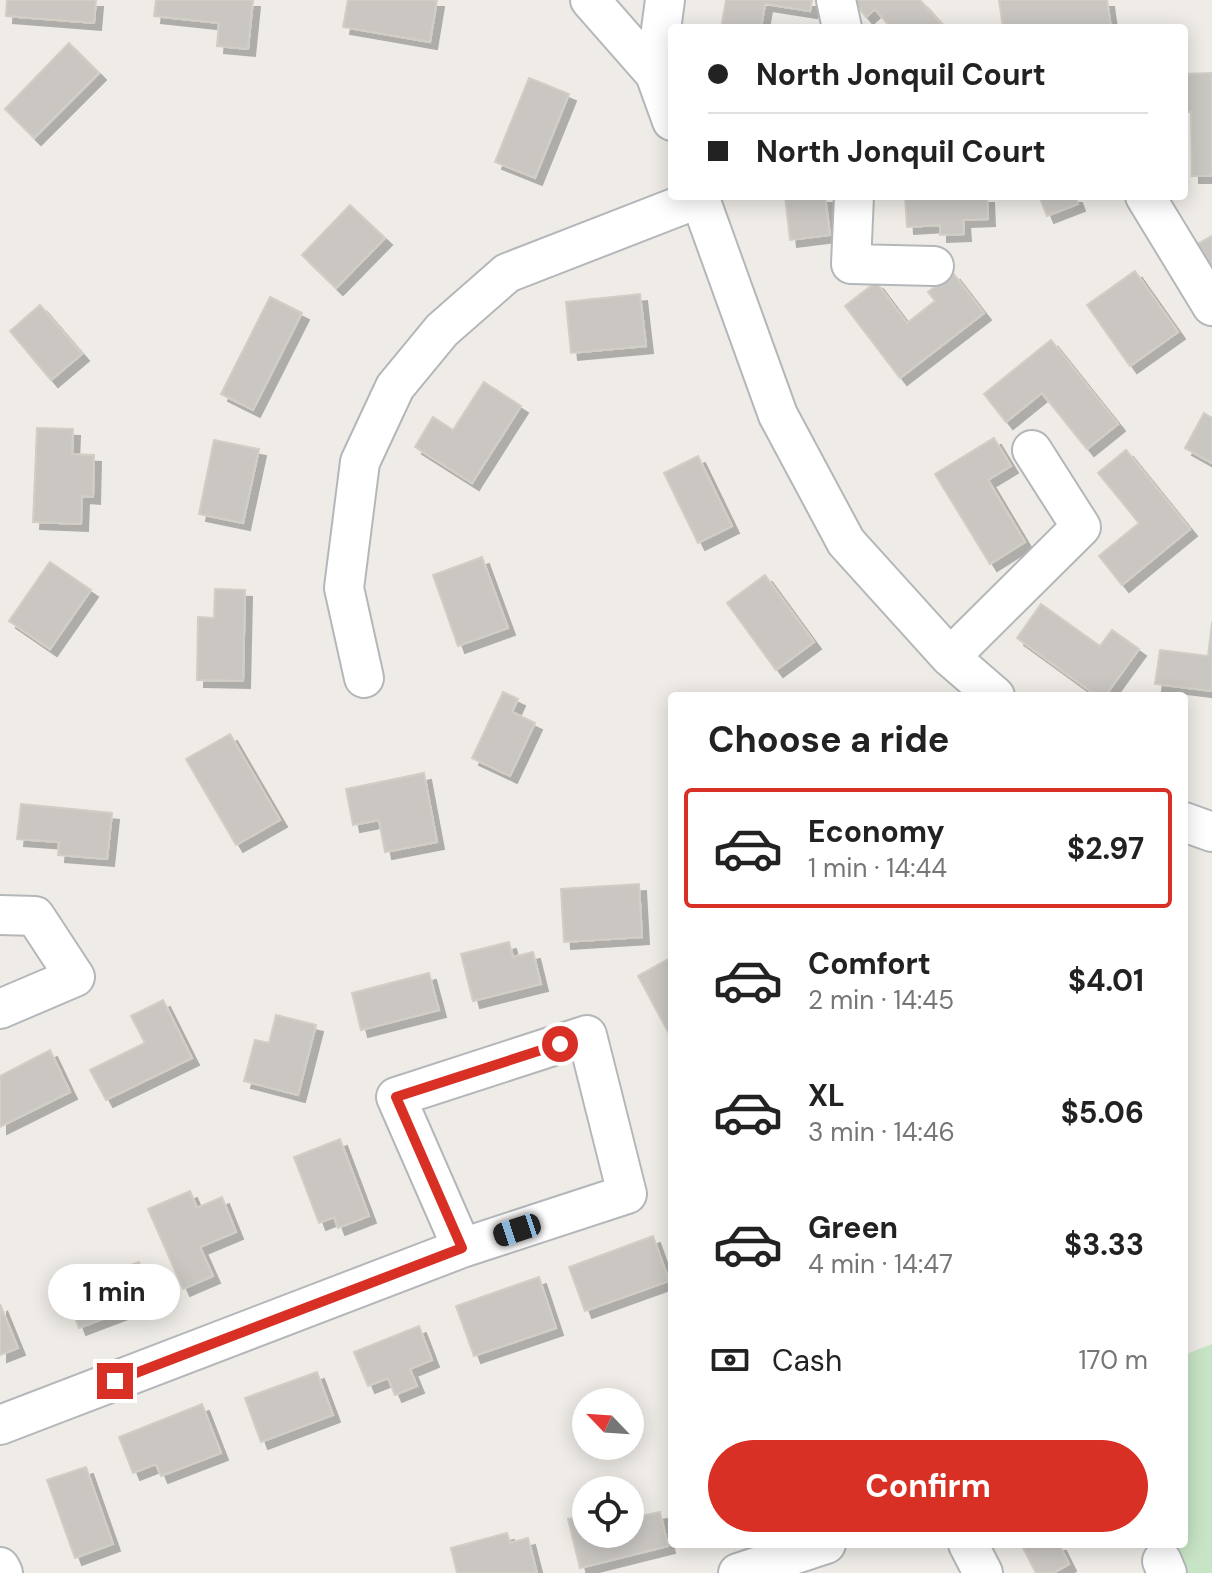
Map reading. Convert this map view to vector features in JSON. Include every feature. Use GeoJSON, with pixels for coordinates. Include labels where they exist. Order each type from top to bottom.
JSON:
{"type":"FeatureCollection","features":[{"type":"Feature","properties":{"kind":"street"},"geometry":{"type":"LineString","coordinates":[[590,0],[665,95]]}},
{"type":"Feature","properties":{"kind":"street"},"geometry":{"type":"LineString","coordinates":[[665,0],[665,95]]}},
{"type":"Feature","properties":{"kind":"street"},"geometry":{"type":"LineString","coordinates":[[836,0],[841,24]]}},
{"type":"Feature","properties":{"kind":"street"},"geometry":{"type":"LineString","coordinates":[[364,678],[344,588],[360,462],[395,387],[442,330],[507,273],[691,200]]}},
{"type":"Feature","properties":{"kind":"street"},"geometry":{"type":"LineString","coordinates":[[700,200],[778,415],[846,542],[950,657],[990,692]]}},
{"type":"Feature","properties":{"kind":"street"},"geometry":{"type":"LineString","coordinates":[[854,200],[851,264],[934,266]]}},
{"type":"Feature","properties":{"kind":"street"},"geometry":{"type":"LineString","coordinates":[[1147,200],[1212,306]]}},
{"type":"Feature","properties":{"kind":"street"},"geometry":{"type":"LineString","coordinates":[[950,657],[1081,527],[1032,450]]}},
{"type":"Feature","properties":{"kind":"street"},"geometry":{"type":"LineString","coordinates":[[1188,823],[1212,832]]}},
{"type":"Feature","properties":{"kind":"street"},"geometry":{"type":"LineString","coordinates":[[0,915],[35,916],[75,977],[0,1009]]}},
{"type":"Feature","properties":{"kind":"street"},"geometry":{"type":"LineString","coordinates":[[0,1425],[462,1248],[627,1194],[587,1035],[396,1097],[462,1248]]}},
{"type":"Feature","properties":{"kind":"street"},"geometry":{"type":"LineString","coordinates":[[738,1573],[814,1548]]}},
{"type":"Feature","properties":{"kind":"street"},"geometry":{"type":"LineString","coordinates":[[970,1548],[983,1573]]}},
{"type":"Feature","properties":{"kind":"street"},"geometry":{"type":"LineString","coordinates":[[0,1567],[3,1573]]}},
{"type":"Feature","properties":{"kind":"green space"},"geometry":{"type":"Polygon","coordinates":[[[1212,1344],[1212,1573],[1183,1573],[1170,1548],[1188,1548],[1188,1353],[1212,1344]]]}},
{"type":"Feature","properties":{"kind":"building"},"geometry":{"type":"Polygon","coordinates":[[[7,0],[96,0],[94,23],[6,16],[7,0]]]}},
{"type":"Feature","properties":{"kind":"building"},"geometry":{"type":"Polygon","coordinates":[[[156,0],[253,0],[248,49],[217,46],[219,23],[154,16],[156,0]]]}},
{"type":"Feature","properties":{"kind":"building"},"geometry":{"type":"Polygon","coordinates":[[[348,0],[437,0],[430,42],[343,27],[348,0]]]}},
{"type":"Feature","properties":{"kind":"building"},"geometry":{"type":"Polygon","coordinates":[[[726,0],[812,0],[810,11],[765,4],[762,24],[722,24],[726,0]]]}},
{"type":"Feature","properties":{"kind":"building"},"geometry":{"type":"Polygon","coordinates":[[[852,0],[920,0],[941,24],[888,24],[875,9],[866,17],[852,0]]]}},
{"type":"Feature","properties":{"kind":"building"},"geometry":{"type":"Polygon","coordinates":[[[999,0],[1107,0],[1110,24],[1002,24],[999,0]]]}},
{"type":"Feature","properties":{"kind":"building"},"geometry":{"type":"Polygon","coordinates":[[[69,43],[99,73],[34,138],[5,109],[69,43]]]}},
{"type":"Feature","properties":{"kind":"building"},"geometry":{"type":"Polygon","coordinates":[[[1212,73],[1212,176],[1192,176],[1188,74],[1212,73]]]}},
{"type":"Feature","properties":{"kind":"building"},"geometry":{"type":"Polygon","coordinates":[[[529,78],[569,94],[535,178],[495,162],[529,78]]]}},
{"type":"Feature","properties":{"kind":"building"},"geometry":{"type":"Polygon","coordinates":[[[785,200],[826,200],[830,235],[790,240],[785,200]]]}},
{"type":"Feature","properties":{"kind":"building"},"geometry":{"type":"Polygon","coordinates":[[[905,200],[987,200],[988,219],[963,220],[964,234],[940,235],[940,225],[907,227],[905,200]]]}},
{"type":"Feature","properties":{"kind":"building"},"geometry":{"type":"Polygon","coordinates":[[[1041,200],[1076,200],[1078,204],[1047,216],[1041,200]]]}},
{"type":"Feature","properties":{"kind":"building"},"geometry":{"type":"Polygon","coordinates":[[[350,205],[385,238],[336,288],[302,255],[350,205]]]}},
{"type":"Feature","properties":{"kind":"building"},"geometry":{"type":"Polygon","coordinates":[[[1212,236],[1212,278],[1194,246],[1212,236]]]}},
{"type":"Feature","properties":{"kind":"building"},"geometry":{"type":"Polygon","coordinates":[[[1135,271],[1178,332],[1130,366],[1087,305],[1135,271]]]}},
{"type":"Feature","properties":{"kind":"building"},"geometry":{"type":"Polygon","coordinates":[[[953,273],[984,313],[900,378],[845,306],[876,282],[907,323],[935,301],[928,292],[953,273]]]}},
{"type":"Feature","properties":{"kind":"building"},"geometry":{"type":"Polygon","coordinates":[[[640,294],[646,346],[571,353],[566,302],[640,294]]]}},
{"type":"Feature","properties":{"kind":"building"},"geometry":{"type":"Polygon","coordinates":[[[270,297],[302,313],[253,410],[221,394],[270,297]]]}},
{"type":"Feature","properties":{"kind":"building"},"geometry":{"type":"Polygon","coordinates":[[[40,305],[82,354],[51,380],[10,331],[40,305]]]}},
{"type":"Feature","properties":{"kind":"building"},"geometry":{"type":"Polygon","coordinates":[[[1051,340],[1118,424],[1087,449],[1042,393],[1006,422],[984,394],[1051,340]]]}},
{"type":"Feature","properties":{"kind":"building"},"geometry":{"type":"Polygon","coordinates":[[[484,382],[521,406],[472,483],[415,447],[433,417],[453,430],[484,382]]]}},
{"type":"Feature","properties":{"kind":"building"},"geometry":{"type":"Polygon","coordinates":[[[1204,413],[1212,418],[1212,463],[1185,448],[1204,413]]]}},
{"type":"Feature","properties":{"kind":"building"},"geometry":{"type":"Polygon","coordinates":[[[37,428],[73,429],[72,454],[94,455],[93,497],[82,496],[81,524],[33,522],[37,428]]]}},
{"type":"Feature","properties":{"kind":"building"},"geometry":{"type":"Polygon","coordinates":[[[994,438],[1011,466],[988,480],[1025,542],[990,564],[935,474],[994,438]]]}},
{"type":"Feature","properties":{"kind":"building"},"geometry":{"type":"Polygon","coordinates":[[[214,440],[259,449],[243,523],[199,514],[214,440]]]}},
{"type":"Feature","properties":{"kind":"building"},"geometry":{"type":"Polygon","coordinates":[[[1126,450],[1190,529],[1122,585],[1099,556],[1139,523],[1098,473],[1126,450]]]}},
{"type":"Feature","properties":{"kind":"building"},"geometry":{"type":"Polygon","coordinates":[[[698,456],[732,526],[698,543],[664,473],[698,456]]]}},
{"type":"Feature","properties":{"kind":"building"},"geometry":{"type":"Polygon","coordinates":[[[482,557],[508,628],[458,646],[433,575],[482,557]]]}},
{"type":"Feature","properties":{"kind":"building"},"geometry":{"type":"Polygon","coordinates":[[[50,562],[91,590],[50,649],[9,621],[50,562]]]}},
{"type":"Feature","properties":{"kind":"building"},"geometry":{"type":"Polygon","coordinates":[[[765,575],[814,642],[776,670],[727,603],[765,575]]]}},
{"type":"Feature","properties":{"kind":"building"},"geometry":{"type":"Polygon","coordinates":[[[215,589],[245,590],[243,681],[197,680],[198,617],[214,618],[215,589]]]}},
{"type":"Feature","properties":{"kind":"building"},"geometry":{"type":"Polygon","coordinates":[[[1041,604],[1100,646],[1112,630],[1139,649],[1108,692],[1091,692],[1017,638],[1041,604]]]}},
{"type":"Feature","properties":{"kind":"building"},"geometry":{"type":"Polygon","coordinates":[[[1212,622],[1212,691],[1155,684],[1160,650],[1208,656],[1212,622]]]}},
{"type":"Feature","properties":{"kind":"building"},"geometry":{"type":"Polygon","coordinates":[[[503,692],[518,699],[512,712],[535,723],[510,776],[472,758],[503,692]]]}},
{"type":"Feature","properties":{"kind":"building"},"geometry":{"type":"Polygon","coordinates":[[[230,734],[280,820],[236,845],[186,759],[230,734]]]}},
{"type":"Feature","properties":{"kind":"building"},"geometry":{"type":"Polygon","coordinates":[[[424,773],[437,842],[385,852],[379,820],[353,825],[346,789],[424,773]]]}},
{"type":"Feature","properties":{"kind":"building"},"geometry":{"type":"Polygon","coordinates":[[[21,804],[112,813],[107,859],[58,855],[59,842],[17,839],[21,804]]]}},
{"type":"Feature","properties":{"kind":"building"},"geometry":{"type":"Polygon","coordinates":[[[639,884],[642,937],[564,942],[561,889],[639,884]]]}},
{"type":"Feature","properties":{"kind":"building"},"geometry":{"type":"Polygon","coordinates":[[[509,942],[513,957],[533,952],[541,984],[473,1001],[461,954],[509,942]]]}},
{"type":"Feature","properties":{"kind":"building"},"geometry":{"type":"Polygon","coordinates":[[[668,959],[668,1032],[638,976],[668,959]]]}},
{"type":"Feature","properties":{"kind":"building"},"geometry":{"type":"Polygon","coordinates":[[[429,973],[439,1010],[361,1030],[352,993],[429,973]]]}},
{"type":"Feature","properties":{"kind":"building"},"geometry":{"type":"Polygon","coordinates":[[[163,1000],[192,1058],[106,1100],[90,1070],[145,1043],[131,1016],[163,1000]]]}},
{"type":"Feature","properties":{"kind":"building"},"geometry":{"type":"Polygon","coordinates":[[[276,1015],[316,1025],[298,1095],[244,1081],[255,1040],[269,1043],[276,1015]]]}},
{"type":"Feature","properties":{"kind":"building"},"geometry":{"type":"Polygon","coordinates":[[[50,1050],[70,1092],[0,1127],[0,1076],[50,1050]]]}},
{"type":"Feature","properties":{"kind":"building"},"geometry":{"type":"Polygon","coordinates":[[[340,1139],[369,1216],[338,1228],[334,1217],[319,1223],[294,1157],[340,1139]]]}},
{"type":"Feature","properties":{"kind":"building"},"geometry":{"type":"Polygon","coordinates":[[[190,1191],[197,1208],[222,1197],[236,1232],[200,1247],[213,1276],[183,1289],[148,1209],[190,1191]]]}},
{"type":"Feature","properties":{"kind":"building"},"geometry":{"type":"Polygon","coordinates":[[[653,1236],[668,1281],[585,1311],[569,1267],[653,1236]]]}},
{"type":"Feature","properties":{"kind":"building"},"geometry":{"type":"Polygon","coordinates":[[[139,1262],[153,1300],[79,1328],[65,1290],[139,1262]]]}},
{"type":"Feature","properties":{"kind":"building"},"geometry":{"type":"Polygon","coordinates":[[[539,1277],[556,1328],[474,1356],[456,1306],[539,1277]]]}},
{"type":"Feature","properties":{"kind":"building"},"geometry":{"type":"Polygon","coordinates":[[[0,1304],[18,1348],[0,1355],[0,1304]]]}},
{"type":"Feature","properties":{"kind":"building"},"geometry":{"type":"Polygon","coordinates":[[[419,1326],[432,1360],[410,1369],[417,1386],[395,1395],[388,1378],[368,1386],[354,1352],[419,1326]]]}},
{"type":"Feature","properties":{"kind":"building"},"geometry":{"type":"Polygon","coordinates":[[[317,1372],[333,1415],[261,1442],[245,1398],[317,1372]]]}},
{"type":"Feature","properties":{"kind":"building"},"geometry":{"type":"Polygon","coordinates":[[[202,1404],[221,1453],[161,1476],[156,1464],[133,1473],[119,1437],[202,1404]]]}},
{"type":"Feature","properties":{"kind":"building"},"geometry":{"type":"Polygon","coordinates":[[[86,1467],[113,1544],[75,1558],[47,1480],[86,1467]]]}},
{"type":"Feature","properties":{"kind":"building"},"geometry":{"type":"Polygon","coordinates":[[[660,1512],[668,1546],[580,1568],[575,1548],[644,1548],[644,1516],[660,1512]]]}},
{"type":"Feature","properties":{"kind":"building"},"geometry":{"type":"Polygon","coordinates":[[[507,1533],[510,1543],[528,1538],[537,1573],[457,1573],[451,1548],[507,1533]]]}},
{"type":"Feature","properties":{"kind":"building"},"geometry":{"type":"Polygon","coordinates":[[[1023,1548],[1061,1548],[1069,1564],[1053,1573],[1036,1573],[1023,1548]]]}},
{"type":"Feature","properties":{"kind":"route"},"geometry":{"type":"LineString","coordinates":[[115,1381],[462,1248],[396,1097],[560,1044]]}}]}
